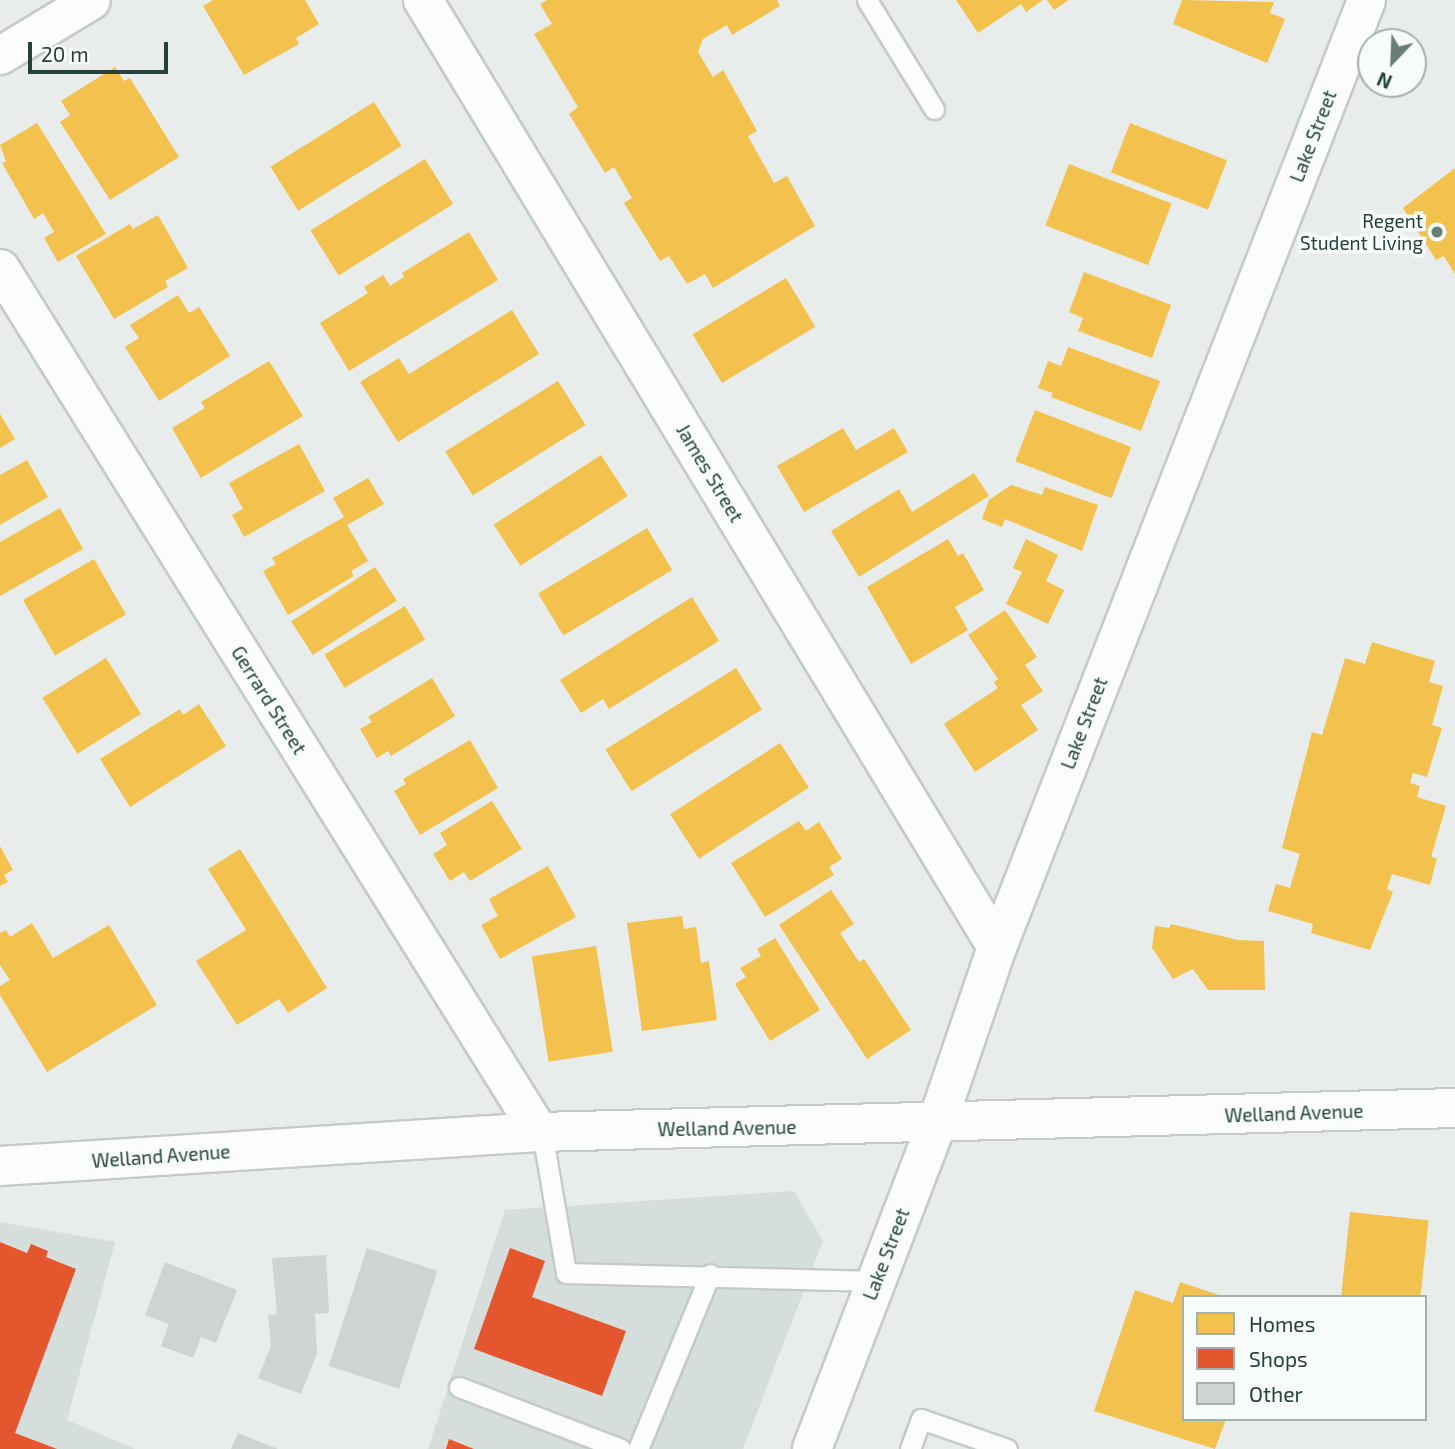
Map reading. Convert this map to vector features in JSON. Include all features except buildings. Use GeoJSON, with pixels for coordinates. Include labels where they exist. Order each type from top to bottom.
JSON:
{"type":"FeatureCollection","features":[{"type":"Feature","properties":{"kind":"main road","name":"James Street"},"geometry":{"type":"LineString","coordinates":[[423,0],[997,947]]}},
{"type":"Feature","properties":{"kind":"main road","name":"Lake Street"},"geometry":{"type":"LineString","coordinates":[[812,1449],[937,1123],[997,947]]}},
{"type":"Feature","properties":{"kind":"main road","name":"Welland Avenue"},"geometry":{"type":"LineString","coordinates":[[0,1166],[541,1132],[1455,1108]]}},
{"type":"Feature","properties":{"kind":"street"},"geometry":{"type":"LineString","coordinates":[[0,55],[91,0]]}},
{"type":"Feature","properties":{"kind":"street","name":"Lake Street"},"geometry":{"type":"LineString","coordinates":[[997,947],[1366,0]]}},
{"type":"Feature","properties":{"kind":"street","name":"Gerrard Street"},"geometry":{"type":"LineString","coordinates":[[0,268],[541,1132]]}},
{"type":"Feature","properties":{"kind":"lane"},"geometry":{"type":"LineString","coordinates":[[867,0],[934,109]]}},
{"type":"Feature","properties":{"kind":"lane"},"geometry":{"type":"LineString","coordinates":[[541,1132],[566,1273],[710,1274],[876,1281]]}},
{"type":"Feature","properties":{"kind":"lane"},"geometry":{"type":"LineString","coordinates":[[638,1449],[710,1274]]}},
{"type":"Feature","properties":{"kind":"lane"},"geometry":{"type":"LineString","coordinates":[[459,1387],[621,1449]]}},
{"type":"Feature","properties":{"kind":"lane"},"geometry":{"type":"LineString","coordinates":[[910,1449],[921,1419],[1007,1449]]}},
{"type":"Feature","properties":{"kind":"shaded area"},"geometry":{"type":"Polygon","coordinates":[[[794,1191],[823,1241],[743,1449],[428,1449],[505,1210],[794,1191]]]}},
{"type":"Feature","properties":{"kind":"shaded area"},"geometry":{"type":"Polygon","coordinates":[[[0,1222],[115,1242],[67,1420],[135,1449],[0,1449],[0,1222]]]}},
{"type":"Feature","properties":{"kind":"place","name":"Regent Student Living"},"geometry":{"type":"Point","coordinates":[1437,232]}}]}
